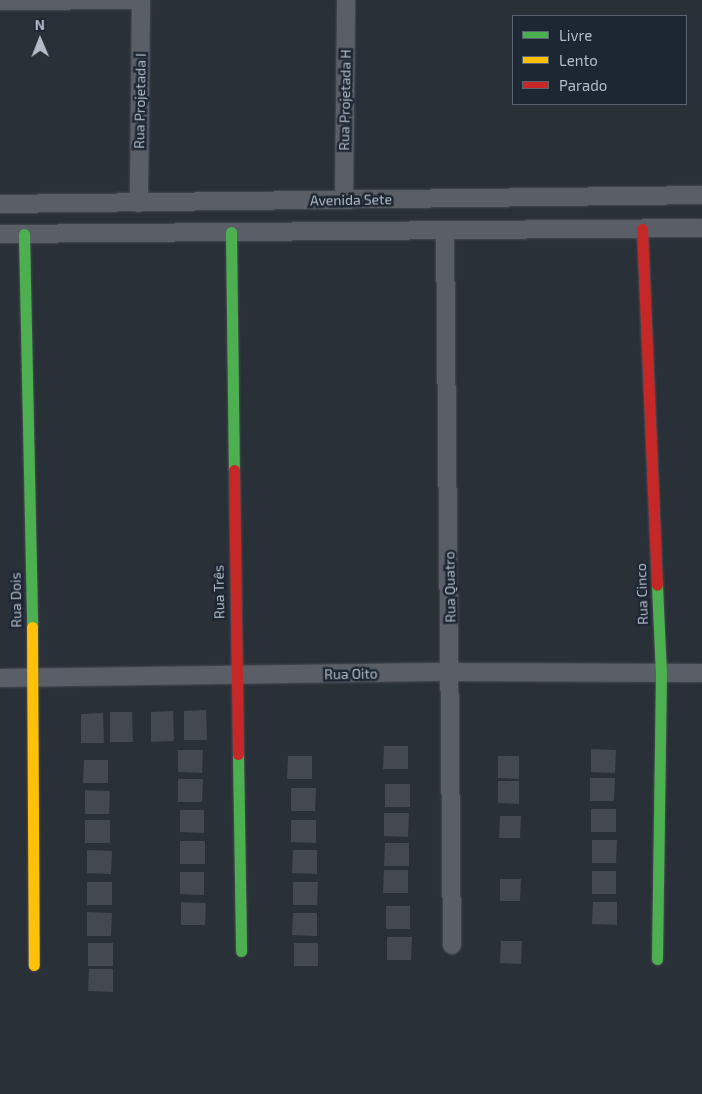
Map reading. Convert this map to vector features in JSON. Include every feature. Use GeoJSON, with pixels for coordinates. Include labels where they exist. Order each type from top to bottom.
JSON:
{"type":"FeatureCollection","features":[{"type":"Feature","properties":{"kind":"street"},"geometry":{"type":"LineString","coordinates":[[0,1],[141,0]]}},
{"type":"Feature","properties":{"kind":"street","name":"Rua Projetada I"},"geometry":{"type":"LineString","coordinates":[[139,202],[141,0]]}},
{"type":"Feature","properties":{"kind":"street","name":"Rua Projetada H"},"geometry":{"type":"LineString","coordinates":[[344,200],[346,0]]}},
{"type":"Feature","properties":{"kind":"street","name":"Avenida Sete"},"geometry":{"type":"LineString","coordinates":[[0,204],[702,195]]}},
{"type":"Feature","properties":{"kind":"street","name":"Rua Cinco"},"geometry":{"type":"LineString","coordinates":[[642,228],[661,674],[657,959]]}},
{"type":"Feature","properties":{"kind":"street"},"geometry":{"type":"LineString","coordinates":[[0,234],[702,228]]}},
{"type":"Feature","properties":{"kind":"street","name":"Rua Quatro"},"geometry":{"type":"LineString","coordinates":[[445,230],[451,672],[452,945]]}},
{"type":"Feature","properties":{"kind":"street","name":"Rua Três"},"geometry":{"type":"LineString","coordinates":[[230,232],[235,676],[241,951]]}},
{"type":"Feature","properties":{"kind":"street","name":"Rua Dois"},"geometry":{"type":"LineString","coordinates":[[24,234],[33,678],[34,965]]}},
{"type":"Feature","properties":{"kind":"street","name":"Rua Oito"},"geometry":{"type":"LineString","coordinates":[[0,678],[451,672],[702,673]]}},
{"type":"Feature","properties":{"kind":"building"},"geometry":{"type":"Polygon","coordinates":[[[206,710],[207,740],[184,740],[184,711],[206,710]]]}},
{"type":"Feature","properties":{"kind":"building"},"geometry":{"type":"Polygon","coordinates":[[[173,711],[174,741],[151,742],[151,712],[173,711]]]}},
{"type":"Feature","properties":{"kind":"building"},"geometry":{"type":"Polygon","coordinates":[[[110,712],[132,712],[133,742],[110,742],[110,712]]]}},
{"type":"Feature","properties":{"kind":"building"},"geometry":{"type":"Polygon","coordinates":[[[103,713],[104,743],[81,743],[81,714],[103,713]]]}},
{"type":"Feature","properties":{"kind":"building"},"geometry":{"type":"Polygon","coordinates":[[[384,746],[408,746],[408,769],[383,769],[384,746]]]}},
{"type":"Feature","properties":{"kind":"building"},"geometry":{"type":"Polygon","coordinates":[[[591,749],[616,750],[615,773],[591,772],[591,749]]]}},
{"type":"Feature","properties":{"kind":"building"},"geometry":{"type":"Polygon","coordinates":[[[178,750],[203,750],[202,773],[178,772],[178,750]]]}},
{"type":"Feature","properties":{"kind":"building"},"geometry":{"type":"Polygon","coordinates":[[[288,756],[312,756],[312,779],[287,779],[288,756]]]}},
{"type":"Feature","properties":{"kind":"building"},"geometry":{"type":"Polygon","coordinates":[[[498,756],[519,756],[519,779],[498,778],[498,756]]]}},
{"type":"Feature","properties":{"kind":"building"},"geometry":{"type":"Polygon","coordinates":[[[84,760],[108,760],[108,783],[83,783],[84,760]]]}},
{"type":"Feature","properties":{"kind":"building"},"geometry":{"type":"Polygon","coordinates":[[[590,778],[615,778],[614,801],[590,801],[590,778]]]}},
{"type":"Feature","properties":{"kind":"building"},"geometry":{"type":"Polygon","coordinates":[[[178,779],[203,779],[202,802],[178,802],[178,779]]]}},
{"type":"Feature","properties":{"kind":"building"},"geometry":{"type":"Polygon","coordinates":[[[498,781],[519,781],[519,804],[498,803],[498,781]]]}},
{"type":"Feature","properties":{"kind":"building"},"geometry":{"type":"Polygon","coordinates":[[[385,784],[410,784],[410,807],[385,807],[385,784]]]}},
{"type":"Feature","properties":{"kind":"building"},"geometry":{"type":"Polygon","coordinates":[[[291,788],[316,788],[315,811],[291,811],[291,788]]]}},
{"type":"Feature","properties":{"kind":"building"},"geometry":{"type":"Polygon","coordinates":[[[85,790],[110,791],[109,814],[85,814],[85,790]]]}},
{"type":"Feature","properties":{"kind":"building"},"geometry":{"type":"Polygon","coordinates":[[[591,809],[616,809],[616,832],[591,832],[591,809]]]}},
{"type":"Feature","properties":{"kind":"building"},"geometry":{"type":"Polygon","coordinates":[[[180,810],[204,810],[204,833],[180,832],[180,810]]]}},
{"type":"Feature","properties":{"kind":"building"},"geometry":{"type":"Polygon","coordinates":[[[384,813],[409,813],[408,837],[384,836],[384,813]]]}},
{"type":"Feature","properties":{"kind":"building"},"geometry":{"type":"Polygon","coordinates":[[[500,816],[521,816],[520,838],[499,838],[500,816]]]}},
{"type":"Feature","properties":{"kind":"building"},"geometry":{"type":"Polygon","coordinates":[[[85,820],[110,820],[110,843],[85,843],[85,820]]]}},
{"type":"Feature","properties":{"kind":"building"},"geometry":{"type":"Polygon","coordinates":[[[291,820],[316,820],[316,843],[291,842],[291,820]]]}},
{"type":"Feature","properties":{"kind":"building"},"geometry":{"type":"Polygon","coordinates":[[[592,840],[617,840],[616,863],[592,863],[592,840]]]}},
{"type":"Feature","properties":{"kind":"building"},"geometry":{"type":"Polygon","coordinates":[[[180,841],[205,841],[205,864],[180,864],[180,841]]]}},
{"type":"Feature","properties":{"kind":"building"},"geometry":{"type":"Polygon","coordinates":[[[385,843],[409,843],[409,866],[384,866],[385,843]]]}},
{"type":"Feature","properties":{"kind":"building"},"geometry":{"type":"Polygon","coordinates":[[[87,850],[112,851],[111,874],[87,873],[87,850]]]}},
{"type":"Feature","properties":{"kind":"building"},"geometry":{"type":"Polygon","coordinates":[[[293,850],[317,850],[317,874],[292,873],[293,850]]]}},
{"type":"Feature","properties":{"kind":"building"},"geometry":{"type":"Polygon","coordinates":[[[384,870],[408,870],[408,893],[383,893],[384,870]]]}},
{"type":"Feature","properties":{"kind":"building"},"geometry":{"type":"Polygon","coordinates":[[[592,871],[616,871],[616,894],[592,894],[592,871]]]}},
{"type":"Feature","properties":{"kind":"building"},"geometry":{"type":"Polygon","coordinates":[[[180,872],[204,872],[204,895],[180,894],[180,872]]]}},
{"type":"Feature","properties":{"kind":"building"},"geometry":{"type":"Polygon","coordinates":[[[500,879],[521,879],[520,901],[500,901],[500,879]]]}},
{"type":"Feature","properties":{"kind":"building"},"geometry":{"type":"Polygon","coordinates":[[[87,882],[112,882],[112,905],[87,905],[87,882]]]}},
{"type":"Feature","properties":{"kind":"building"},"geometry":{"type":"Polygon","coordinates":[[[293,882],[318,882],[317,905],[293,905],[293,882]]]}},
{"type":"Feature","properties":{"kind":"building"},"geometry":{"type":"Polygon","coordinates":[[[181,902],[206,903],[205,925],[181,925],[181,902]]]}},
{"type":"Feature","properties":{"kind":"building"},"geometry":{"type":"Polygon","coordinates":[[[593,902],[617,902],[617,925],[592,924],[593,902]]]}},
{"type":"Feature","properties":{"kind":"building"},"geometry":{"type":"Polygon","coordinates":[[[386,906],[410,906],[410,929],[386,929],[386,906]]]}},
{"type":"Feature","properties":{"kind":"building"},"geometry":{"type":"Polygon","coordinates":[[[87,912],[112,913],[111,936],[87,936],[87,912]]]}},
{"type":"Feature","properties":{"kind":"building"},"geometry":{"type":"Polygon","coordinates":[[[293,913],[317,913],[317,936],[292,935],[293,913]]]}},
{"type":"Feature","properties":{"kind":"building"},"geometry":{"type":"Polygon","coordinates":[[[387,937],[412,937],[411,960],[387,960],[387,937]]]}},
{"type":"Feature","properties":{"kind":"building"},"geometry":{"type":"Polygon","coordinates":[[[501,941],[522,941],[521,964],[500,963],[501,941]]]}},
{"type":"Feature","properties":{"kind":"building"},"geometry":{"type":"Polygon","coordinates":[[[88,943],[113,943],[113,966],[88,966],[88,943]]]}},
{"type":"Feature","properties":{"kind":"building"},"geometry":{"type":"Polygon","coordinates":[[[294,943],[318,943],[318,966],[294,966],[294,943]]]}},
{"type":"Feature","properties":{"kind":"building"},"geometry":{"type":"Polygon","coordinates":[[[89,969],[113,969],[113,992],[88,991],[89,969]]]}},
{"type":"Feature","properties":{"kind":"traffic: fast"},"geometry":{"type":"LineString","coordinates":[[231,232],[234,470]]}},
{"type":"Feature","properties":{"kind":"traffic: fast"},"geometry":{"type":"LineString","coordinates":[[24,234],[32,627]]}},
{"type":"Feature","properties":{"kind":"traffic: fast"},"geometry":{"type":"LineString","coordinates":[[657,585],[661,674],[657,959]]}},
{"type":"Feature","properties":{"kind":"traffic: fast"},"geometry":{"type":"LineString","coordinates":[[238,754],[241,951]]}},
{"type":"Feature","properties":{"kind":"traffic: slow"},"geometry":{"type":"LineString","coordinates":[[32,627],[34,965]]}},
{"type":"Feature","properties":{"kind":"traffic: jam"},"geometry":{"type":"LineString","coordinates":[[642,229],[657,585]]}},
{"type":"Feature","properties":{"kind":"traffic: jam"},"geometry":{"type":"LineString","coordinates":[[234,470],[238,754]]}}]}
